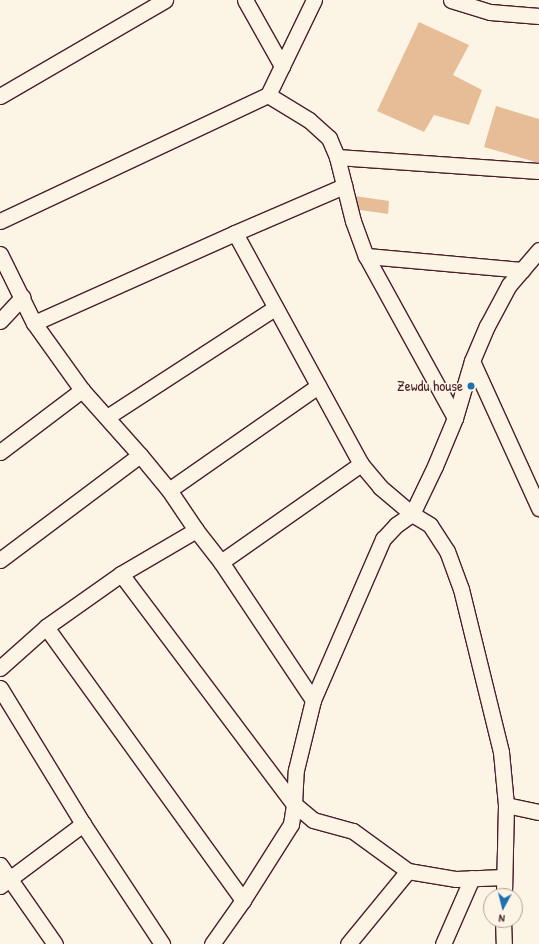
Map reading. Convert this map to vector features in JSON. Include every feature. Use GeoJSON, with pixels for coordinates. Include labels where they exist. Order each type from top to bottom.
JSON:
{"type":"FeatureCollection","features":[{"type":"Feature","properties":{"kind":"street"},"geometry":{"type":"LineString","coordinates":[[0,96],[165,0]]}},
{"type":"Feature","properties":{"kind":"street"},"geometry":{"type":"LineString","coordinates":[[244,0],[282,66]]}},
{"type":"Feature","properties":{"kind":"street"},"geometry":{"type":"LineString","coordinates":[[0,221],[268,96],[314,0]]}},
{"type":"Feature","properties":{"kind":"street"},"geometry":{"type":"LineString","coordinates":[[451,0],[490,12],[539,16]]}},
{"type":"Feature","properties":{"kind":"street"},"geometry":{"type":"LineString","coordinates":[[268,96],[309,120],[329,138],[337,157],[353,221],[366,256],[455,418]]}},
{"type":"Feature","properties":{"kind":"street"},"geometry":{"type":"LineString","coordinates":[[337,157],[539,171]]}},
{"type":"Feature","properties":{"kind":"street"},"geometry":{"type":"LineString","coordinates":[[34,323],[344,186]]}},
{"type":"Feature","properties":{"kind":"street"},"geometry":{"type":"LineString","coordinates":[[235,233],[361,464],[380,488],[412,514],[430,525],[447,551],[461,589],[501,752],[506,805],[504,888]]}},
{"type":"Feature","properties":{"kind":"street"},"geometry":{"type":"LineString","coordinates":[[0,254],[34,323],[82,390],[108,417],[169,490],[196,530],[221,562],[313,700]]}},
{"type":"Feature","properties":{"kind":"street"},"geometry":{"type":"LineString","coordinates":[[366,256],[522,270]]}},
{"type":"Feature","properties":{"kind":"street"},"geometry":{"type":"LineString","coordinates":[[212,944],[243,900],[291,824],[296,770],[313,700],[383,539],[396,525],[412,514],[435,466],[455,418],[472,361],[487,326],[509,285],[522,270],[538,256]]}},
{"type":"Feature","properties":{"kind":"street"},"geometry":{"type":"LineString","coordinates":[[0,321],[22,297]]}},
{"type":"Feature","properties":{"kind":"street"},"geometry":{"type":"LineString","coordinates":[[108,417],[276,308]]}},
{"type":"Feature","properties":{"kind":"street"},"geometry":{"type":"LineString","coordinates":[[472,361],[534,484],[539,508]]}},
{"type":"Feature","properties":{"kind":"street"},"geometry":{"type":"LineString","coordinates":[[169,490],[318,386]]}},
{"type":"Feature","properties":{"kind":"street"},"geometry":{"type":"LineString","coordinates":[[0,452],[82,390]]}},
{"type":"Feature","properties":{"kind":"street"},"geometry":{"type":"LineString","coordinates":[[0,560],[140,455]]}},
{"type":"Feature","properties":{"kind":"street"},"geometry":{"type":"LineString","coordinates":[[221,562],[361,464]]}},
{"type":"Feature","properties":{"kind":"street"},"geometry":{"type":"LineString","coordinates":[[0,668],[46,627],[121,574],[196,530]]}},
{"type":"Feature","properties":{"kind":"street"},"geometry":{"type":"LineString","coordinates":[[121,574],[294,804],[313,820],[353,830],[408,871],[456,879],[504,877]]}},
{"type":"Feature","properties":{"kind":"street"},"geometry":{"type":"LineString","coordinates":[[46,627],[243,900]]}},
{"type":"Feature","properties":{"kind":"street"},"geometry":{"type":"LineString","coordinates":[[0,688],[83,824],[162,944]]}},
{"type":"Feature","properties":{"kind":"street"},"geometry":{"type":"LineString","coordinates":[[506,805],[539,812]]}},
{"type":"Feature","properties":{"kind":"street"},"geometry":{"type":"LineString","coordinates":[[5,883],[83,824]]}},
{"type":"Feature","properties":{"kind":"street"},"geometry":{"type":"LineString","coordinates":[[0,865],[5,883],[55,944]]}},
{"type":"Feature","properties":{"kind":"street"},"geometry":{"type":"LineString","coordinates":[[348,944],[408,871]]}},
{"type":"Feature","properties":{"kind":"street"},"geometry":{"type":"LineString","coordinates":[[444,944],[472,878]]}},
{"type":"Feature","properties":{"kind":"street"},"geometry":{"type":"LineString","coordinates":[[503,928],[504,944]]}},
{"type":"Feature","properties":{"kind":"building"},"geometry":{"type":"Polygon","coordinates":[[[419,22],[469,45],[453,75],[482,90],[469,125],[434,115],[424,132],[377,111],[419,22]]]}},
{"type":"Feature","properties":{"kind":"building"},"geometry":{"type":"Polygon","coordinates":[[[496,106],[539,119],[539,163],[484,147],[496,106]]]}},
{"type":"Feature","properties":{"kind":"building"},"geometry":{"type":"Polygon","coordinates":[[[355,196],[389,201],[388,214],[353,209],[355,196]]]}},
{"type":"Feature","properties":{"kind":"place","name":"Zewdu house"},"geometry":{"type":"Point","coordinates":[471,386]}}]}
